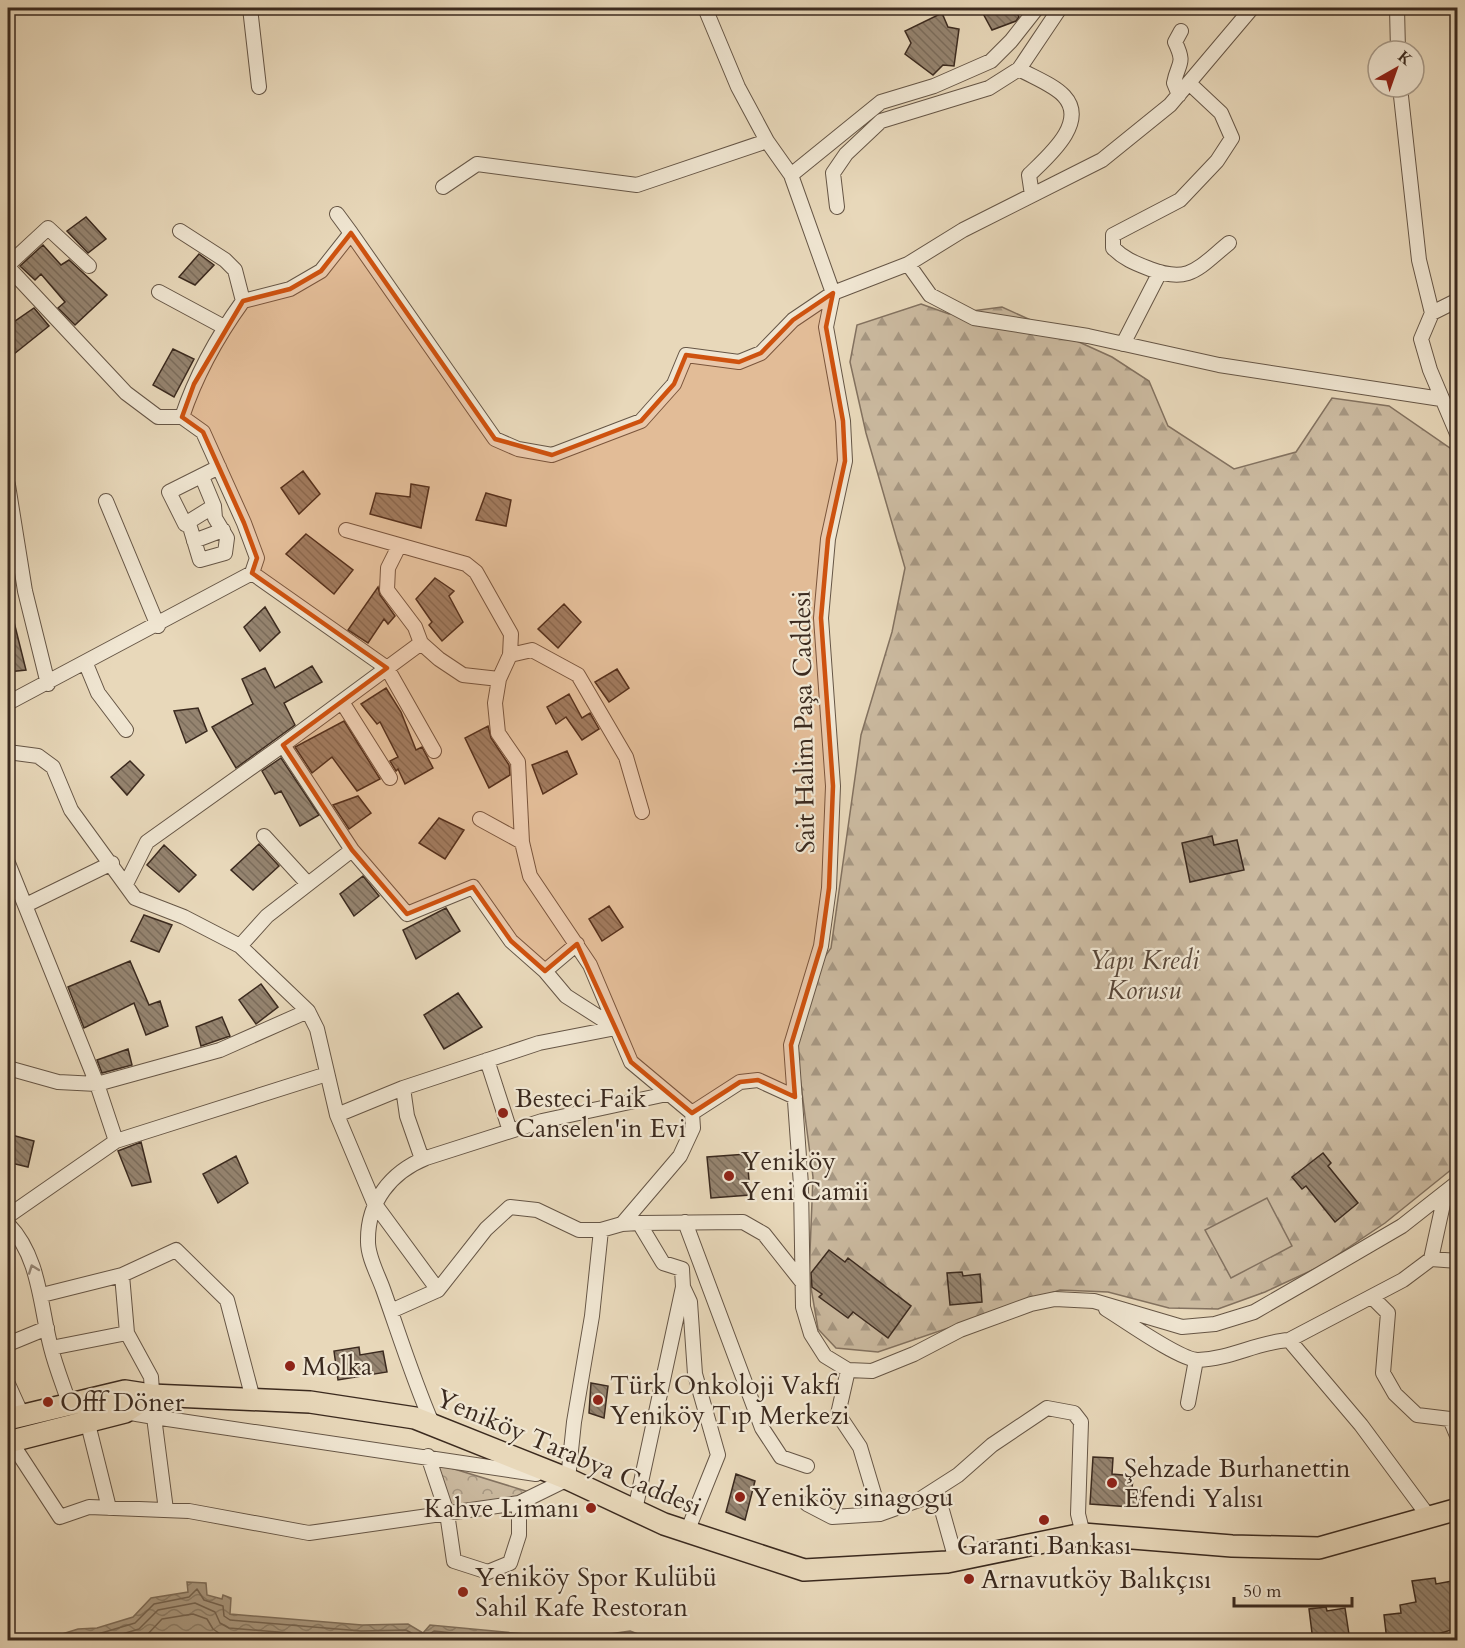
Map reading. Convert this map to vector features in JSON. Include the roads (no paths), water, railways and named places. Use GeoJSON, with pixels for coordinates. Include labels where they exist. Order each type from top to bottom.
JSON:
{"type":"FeatureCollection","features":[{"type":"Feature","properties":{"kind":"main road","name":"Yeniköy Tarabya Caddesi"},"geometry":{"type":"LineString","coordinates":[[74,1417],[125,1391],[152,1395],[310,1402],[415,1418],[568,1479],[687,1532],[804,1570],[956,1560],[1083,1534],[1232,1546],[1319,1548],[1458,1509]]}},
{"type":"Feature","properties":{"kind":"main road"},"geometry":{"type":"LineString","coordinates":[[15,1417],[74,1417],[125,1412],[152,1395]]}},
{"type":"Feature","properties":{"kind":"main road"},"geometry":{"type":"LineString","coordinates":[[15,1417],[31,1436]]}},
{"type":"Feature","properties":{"kind":"main road"},"geometry":{"type":"LineString","coordinates":[[9,1442],[31,1436],[74,1417]]}},
{"type":"Feature","properties":{"kind":"street"},"geometry":{"type":"LineString","coordinates":[[250,8],[259,87]]}},
{"type":"Feature","properties":{"kind":"street"},"geometry":{"type":"LineString","coordinates":[[705,8],[738,87],[767,141],[791,176],[833,293]]}},
{"type":"Feature","properties":{"kind":"street"},"geometry":{"type":"LineString","coordinates":[[791,176],[881,102],[934,86],[991,61],[1011,41],[1037,8]]}},
{"type":"Feature","properties":{"kind":"street"},"geometry":{"type":"LineString","coordinates":[[837,207],[833,173],[846,154],[881,121],[989,88],[1019,69],[1060,8]]}},
{"type":"Feature","properties":{"kind":"street"},"geometry":{"type":"LineString","coordinates":[[337,214],[495,440],[518,449],[552,455],[641,421],[674,384],[686,355],[739,362],[762,353],[794,320],[833,293],[908,264],[963,230],[1102,160],[1179,95],[1252,8]]}},
{"type":"Feature","properties":{"kind":"street"},"geometry":{"type":"LineString","coordinates":[[1397,8],[1398,39]]}},
{"type":"Feature","properties":{"kind":"street"},"geometry":{"type":"LineString","coordinates":[[1179,95],[1174,83],[1182,57],[1175,42],[1181,32]]}},
{"type":"Feature","properties":{"kind":"street"},"geometry":{"type":"LineString","coordinates":[[1019,69],[1065,97],[1071,115],[1066,136],[1029,175],[1032,195]]}},
{"type":"Feature","properties":{"kind":"street"},"geometry":{"type":"LineString","coordinates":[[1189,83],[1221,113],[1232,138],[1217,161],[1180,200],[1113,235],[1113,248],[1125,259],[1171,277],[1188,274],[1229,243]]}},
{"type":"Feature","properties":{"kind":"street"},"geometry":{"type":"LineString","coordinates":[[1401,99],[1419,260],[1432,313],[1421,339],[1441,399],[1458,436]]}},
{"type":"Feature","properties":{"kind":"street"},"geometry":{"type":"LineString","coordinates":[[443,187],[477,164],[637,185],[767,141]]}},
{"type":"Feature","properties":{"kind":"street"},"geometry":{"type":"LineString","coordinates":[[8,704],[158,626],[252,573],[257,558],[203,432],[182,417],[158,417],[126,393],[8,266],[48,228],[89,266]]}},
{"type":"Feature","properties":{"kind":"street"},"geometry":{"type":"LineString","coordinates":[[180,231],[225,260],[235,270],[243,301]]}},
{"type":"Feature","properties":{"kind":"street"},"geometry":{"type":"LineString","coordinates":[[182,417],[194,384],[224,327],[243,301],[290,289],[321,271],[351,233]]}},
{"type":"Feature","properties":{"kind":"street"},"geometry":{"type":"LineString","coordinates":[[908,264],[930,295],[974,318],[1123,344],[1219,365],[1441,399]]}},
{"type":"Feature","properties":{"kind":"street"},"geometry":{"type":"LineString","coordinates":[[1123,344],[1160,273]]}},
{"type":"Feature","properties":{"kind":"street"},"geometry":{"type":"LineString","coordinates":[[159,292],[224,327]]}},
{"type":"Feature","properties":{"kind":"street","name":"Sait Halim Paşa Caddesi"},"geometry":{"type":"LineString","coordinates":[[833,293],[826,327],[843,421],[845,461],[828,539],[821,618],[833,786],[829,888],[821,946],[791,1045],[801,1185],[803,1307],[811,1334],[825,1356],[848,1370]]}},
{"type":"Feature","properties":{"kind":"street"},"geometry":{"type":"LineString","coordinates":[[1432,313],[1458,300]]}},
{"type":"Feature","properties":{"kind":"street"},"geometry":{"type":"LineString","coordinates":[[219,467],[169,492],[185,524],[190,527],[200,560],[251,542]]}},
{"type":"Feature","properties":{"kind":"street"},"geometry":{"type":"LineString","coordinates":[[202,477],[214,506],[215,518],[223,530],[228,547],[225,553]]}},
{"type":"Feature","properties":{"kind":"street"},"geometry":{"type":"LineString","coordinates":[[8,485],[25,591],[48,684]]}},
{"type":"Feature","properties":{"kind":"street"},"geometry":{"type":"LineString","coordinates":[[105,501],[158,626]]}},
{"type":"Feature","properties":{"kind":"street"},"geometry":{"type":"LineString","coordinates":[[185,524],[214,506]]}},
{"type":"Feature","properties":{"kind":"street"},"geometry":{"type":"LineString","coordinates":[[194,542],[223,530]]}},
{"type":"Feature","properties":{"kind":"street"},"geometry":{"type":"LineString","coordinates":[[346,530],[466,564],[476,572],[511,634],[510,655],[499,679],[495,703],[498,733],[518,762],[522,842],[530,876],[590,964],[631,1062],[692,1113],[693,1128],[680,1156],[622,1224]]}},
{"type":"Feature","properties":{"kind":"street"},"geometry":{"type":"LineString","coordinates":[[399,546],[388,568],[387,590],[415,627],[421,643],[462,675],[499,679]]}},
{"type":"Feature","properties":{"kind":"street"},"geometry":{"type":"LineString","coordinates":[[252,573],[387,668],[434,751]]}},
{"type":"Feature","properties":{"kind":"street"},"geometry":{"type":"LineString","coordinates":[[126,884],[147,842],[283,746],[421,643]]}},
{"type":"Feature","properties":{"kind":"street"},"geometry":{"type":"LineString","coordinates":[[510,655],[532,650],[578,675],[626,757],[642,812]]}},
{"type":"Feature","properties":{"kind":"street"},"geometry":{"type":"LineString","coordinates":[[86,664],[98,693],[126,730]]}},
{"type":"Feature","properties":{"kind":"street"},"geometry":{"type":"LineString","coordinates":[[342,702],[390,778]]}},
{"type":"Feature","properties":{"kind":"street"},"geometry":{"type":"LineString","coordinates":[[283,746],[352,850],[407,914],[473,887],[511,941],[545,971],[566,996],[616,1028]]}},
{"type":"Feature","properties":{"kind":"street"},"geometry":{"type":"LineString","coordinates":[[8,752],[39,756],[53,766],[70,810],[112,863],[135,898],[184,917],[240,946],[308,1011],[317,1029],[338,1115],[374,1203],[438,1290]]}},
{"type":"Feature","properties":{"kind":"street"},"geometry":{"type":"LineString","coordinates":[[480,819],[522,842]]}},
{"type":"Feature","properties":{"kind":"street"},"geometry":{"type":"LineString","coordinates":[[264,836],[308,884]]}},
{"type":"Feature","properties":{"kind":"street"},"geometry":{"type":"LineString","coordinates":[[240,946],[267,916],[352,850]]}},
{"type":"Feature","properties":{"kind":"street"},"geometry":{"type":"LineString","coordinates":[[8,863],[97,1084],[116,1141]]}},
{"type":"Feature","properties":{"kind":"street"},"geometry":{"type":"LineString","coordinates":[[26,905],[112,863]]}},
{"type":"Feature","properties":{"kind":"street"},"geometry":{"type":"LineString","coordinates":[[545,971],[577,944]]}},
{"type":"Feature","properties":{"kind":"street"},"geometry":{"type":"LineString","coordinates":[[8,1068],[58,1082],[97,1084],[220,1050],[308,1011]]}},
{"type":"Feature","properties":{"kind":"street"},"geometry":{"type":"LineString","coordinates":[[338,1115],[403,1088],[539,1043],[616,1028]]}},
{"type":"Feature","properties":{"kind":"street"},"geometry":{"type":"LineString","coordinates":[[487,1060],[510,1131]]}},
{"type":"Feature","properties":{"kind":"street"},"geometry":{"type":"LineString","coordinates":[[8,1216],[116,1141],[327,1074]]}},
{"type":"Feature","properties":{"kind":"street"},"geometry":{"type":"LineString","coordinates":[[692,1113],[740,1082],[758,1080],[795,1097]]}},
{"type":"Feature","properties":{"kind":"street"},"geometry":{"type":"LineString","coordinates":[[403,1088],[407,1116],[422,1159]]}},
{"type":"Feature","properties":{"kind":"street"},"geometry":{"type":"LineString","coordinates":[[432,1423],[368,1244],[374,1203],[387,1184],[409,1164],[422,1159],[542,1121],[667,1094]]}},
{"type":"Feature","properties":{"kind":"street"},"geometry":{"type":"LineString","coordinates":[[880,1515],[860,1447],[838,1414],[848,1370],[872,1371],[914,1354],[960,1330],[1030,1304],[1054,1299],[1094,1301],[1182,1327],[1215,1323],[1254,1312],[1402,1226],[1445,1195],[1458,1182]]}},
{"type":"Feature","properties":{"kind":"street"},"geometry":{"type":"LineString","coordinates":[[1094,1301],[1166,1346],[1196,1360],[1226,1355],[1269,1341],[1289,1340],[1403,1280],[1431,1259],[1445,1195]]}},
{"type":"Feature","properties":{"kind":"street"},"geometry":{"type":"LineString","coordinates":[[391,1311],[438,1290],[486,1229],[510,1207],[537,1210],[579,1230],[600,1230],[639,1222],[743,1222],[764,1234],[802,1282]]}},
{"type":"Feature","properties":{"kind":"street"},"geometry":{"type":"LineString","coordinates":[[639,1222],[663,1263],[682,1269]]}},
{"type":"Feature","properties":{"kind":"street"},"geometry":{"type":"LineString","coordinates":[[685,1222],[762,1428],[781,1457],[807,1466]]}},
{"type":"Feature","properties":{"kind":"street"},"geometry":{"type":"LineString","coordinates":[[8,1224],[21,1237],[42,1295],[51,1348],[74,1417],[109,1508]]}},
{"type":"Feature","properties":{"kind":"street"},"geometry":{"type":"LineString","coordinates":[[568,1479],[574,1422],[592,1316],[600,1230]]}},
{"type":"Feature","properties":{"kind":"street"},"geometry":{"type":"LineString","coordinates":[[42,1295],[122,1275],[176,1250],[227,1300],[253,1399]]}},
{"type":"Feature","properties":{"kind":"street"},"geometry":{"type":"LineString","coordinates":[[635,1510],[683,1287],[682,1269],[696,1252]]}},
{"type":"Feature","properties":{"kind":"street"},"geometry":{"type":"LineString","coordinates":[[1431,1259],[1458,1261]]}},
{"type":"Feature","properties":{"kind":"street"},"geometry":{"type":"LineString","coordinates":[[122,1275],[127,1333],[151,1377],[166,1510]]}},
{"type":"Feature","properties":{"kind":"street"},"geometry":{"type":"LineString","coordinates":[[683,1287],[690,1302],[695,1374],[718,1455],[687,1532]]}},
{"type":"Feature","properties":{"kind":"street"},"geometry":{"type":"LineString","coordinates":[[1372,1297],[1388,1313],[1383,1373],[1395,1394],[1417,1415],[1450,1419],[1458,1438]]}},
{"type":"Feature","properties":{"kind":"street"},"geometry":{"type":"LineString","coordinates":[[8,1344],[47,1328]]}},
{"type":"Feature","properties":{"kind":"street"},"geometry":{"type":"LineString","coordinates":[[51,1348],[127,1333]]}},
{"type":"Feature","properties":{"kind":"street"},"geometry":{"type":"LineString","coordinates":[[1289,1340],[1361,1425],[1430,1517]]}},
{"type":"Feature","properties":{"kind":"street"},"geometry":{"type":"LineString","coordinates":[[1188,1403],[1196,1360]]}},
{"type":"Feature","properties":{"kind":"street"},"geometry":{"type":"LineString","coordinates":[[8,1384],[15,1417]]}},
{"type":"Feature","properties":{"kind":"street"},"geometry":{"type":"LineString","coordinates":[[807,1504],[832,1518],[880,1515],[919,1500],[958,1475],[992,1446],[1047,1408],[1074,1413],[1081,1422],[1078,1514],[1083,1534]]}},
{"type":"Feature","properties":{"kind":"street"},"geometry":{"type":"LineString","coordinates":[[125,1412],[428,1456],[568,1479]]}},
{"type":"Feature","properties":{"kind":"street"},"geometry":{"type":"LineString","coordinates":[[9,1442],[60,1517],[89,1508],[189,1511],[309,1533],[519,1503],[568,1479]]}},
{"type":"Feature","properties":{"kind":"street"},"geometry":{"type":"LineString","coordinates":[[428,1456],[447,1513],[454,1561],[488,1572],[510,1563],[519,1535],[519,1503]]}},
{"type":"Feature","properties":{"kind":"street"},"geometry":{"type":"LineString","coordinates":[[936,1489],[956,1560]]}},
{"type":"Feature","properties":{"kind":"water"},"geometry":{"type":"Polygon","coordinates":[[[187,1582],[206,1583],[207,1595],[222,1599],[223,1595],[231,1598],[230,1614],[362,1625],[408,1624],[423,1633],[430,1625],[525,1634],[524,1640],[43,1640],[78,1629],[97,1628],[133,1617],[151,1598],[188,1592],[187,1582]]]}},
{"type":"Feature","properties":{"kind":"water"},"geometry":{"type":"Polygon","coordinates":[[[630,1631],[638,1634],[637,1640],[610,1640],[610,1634],[630,1631]]]}},
{"type":"Feature","properties":{"kind":"place","name":"Besteci Faik Canselen'in Evi"},"geometry":{"type":"Point","coordinates":[503,1113]}},
{"type":"Feature","properties":{"kind":"place","name":"Yeniköy Yeni Camii"},"geometry":{"type":"Point","coordinates":[729,1176]}},
{"type":"Feature","properties":{"kind":"place","name":"Molka"},"geometry":{"type":"Point","coordinates":[290,1366]}},
{"type":"Feature","properties":{"kind":"place","name":"Türk Onkoloji Vakfı Yeniköy Tıp Merkezi"},"geometry":{"type":"Point","coordinates":[598,1400]}},
{"type":"Feature","properties":{"kind":"place","name":"Offf Döner"},"geometry":{"type":"Point","coordinates":[48,1402]}},
{"type":"Feature","properties":{"kind":"place","name":"Şehzade Burhanettin Efendi Yalısı"},"geometry":{"type":"Point","coordinates":[1112,1483]}},
{"type":"Feature","properties":{"kind":"place","name":"Yeniköy sinagogu"},"geometry":{"type":"Point","coordinates":[740,1497]}},
{"type":"Feature","properties":{"kind":"place","name":"Kahve Limanı"},"geometry":{"type":"Point","coordinates":[591,1508]}},
{"type":"Feature","properties":{"kind":"place","name":"Garanti Bankası"},"geometry":{"type":"Point","coordinates":[1044,1520]}},
{"type":"Feature","properties":{"kind":"place","name":"Arnavutköy Balıkçısı"},"geometry":{"type":"Point","coordinates":[969,1579]}},
{"type":"Feature","properties":{"kind":"place","name":"Yeniköy Spor Kulübü Sahil Kafe Restoran"},"geometry":{"type":"Point","coordinates":[463,1592]}},
{"type":"Feature","properties":{"kind":"park label","name":"Yapı Kredi Korusu"},"geometry":{"type":"Point","coordinates":[1144,975]}}]}
